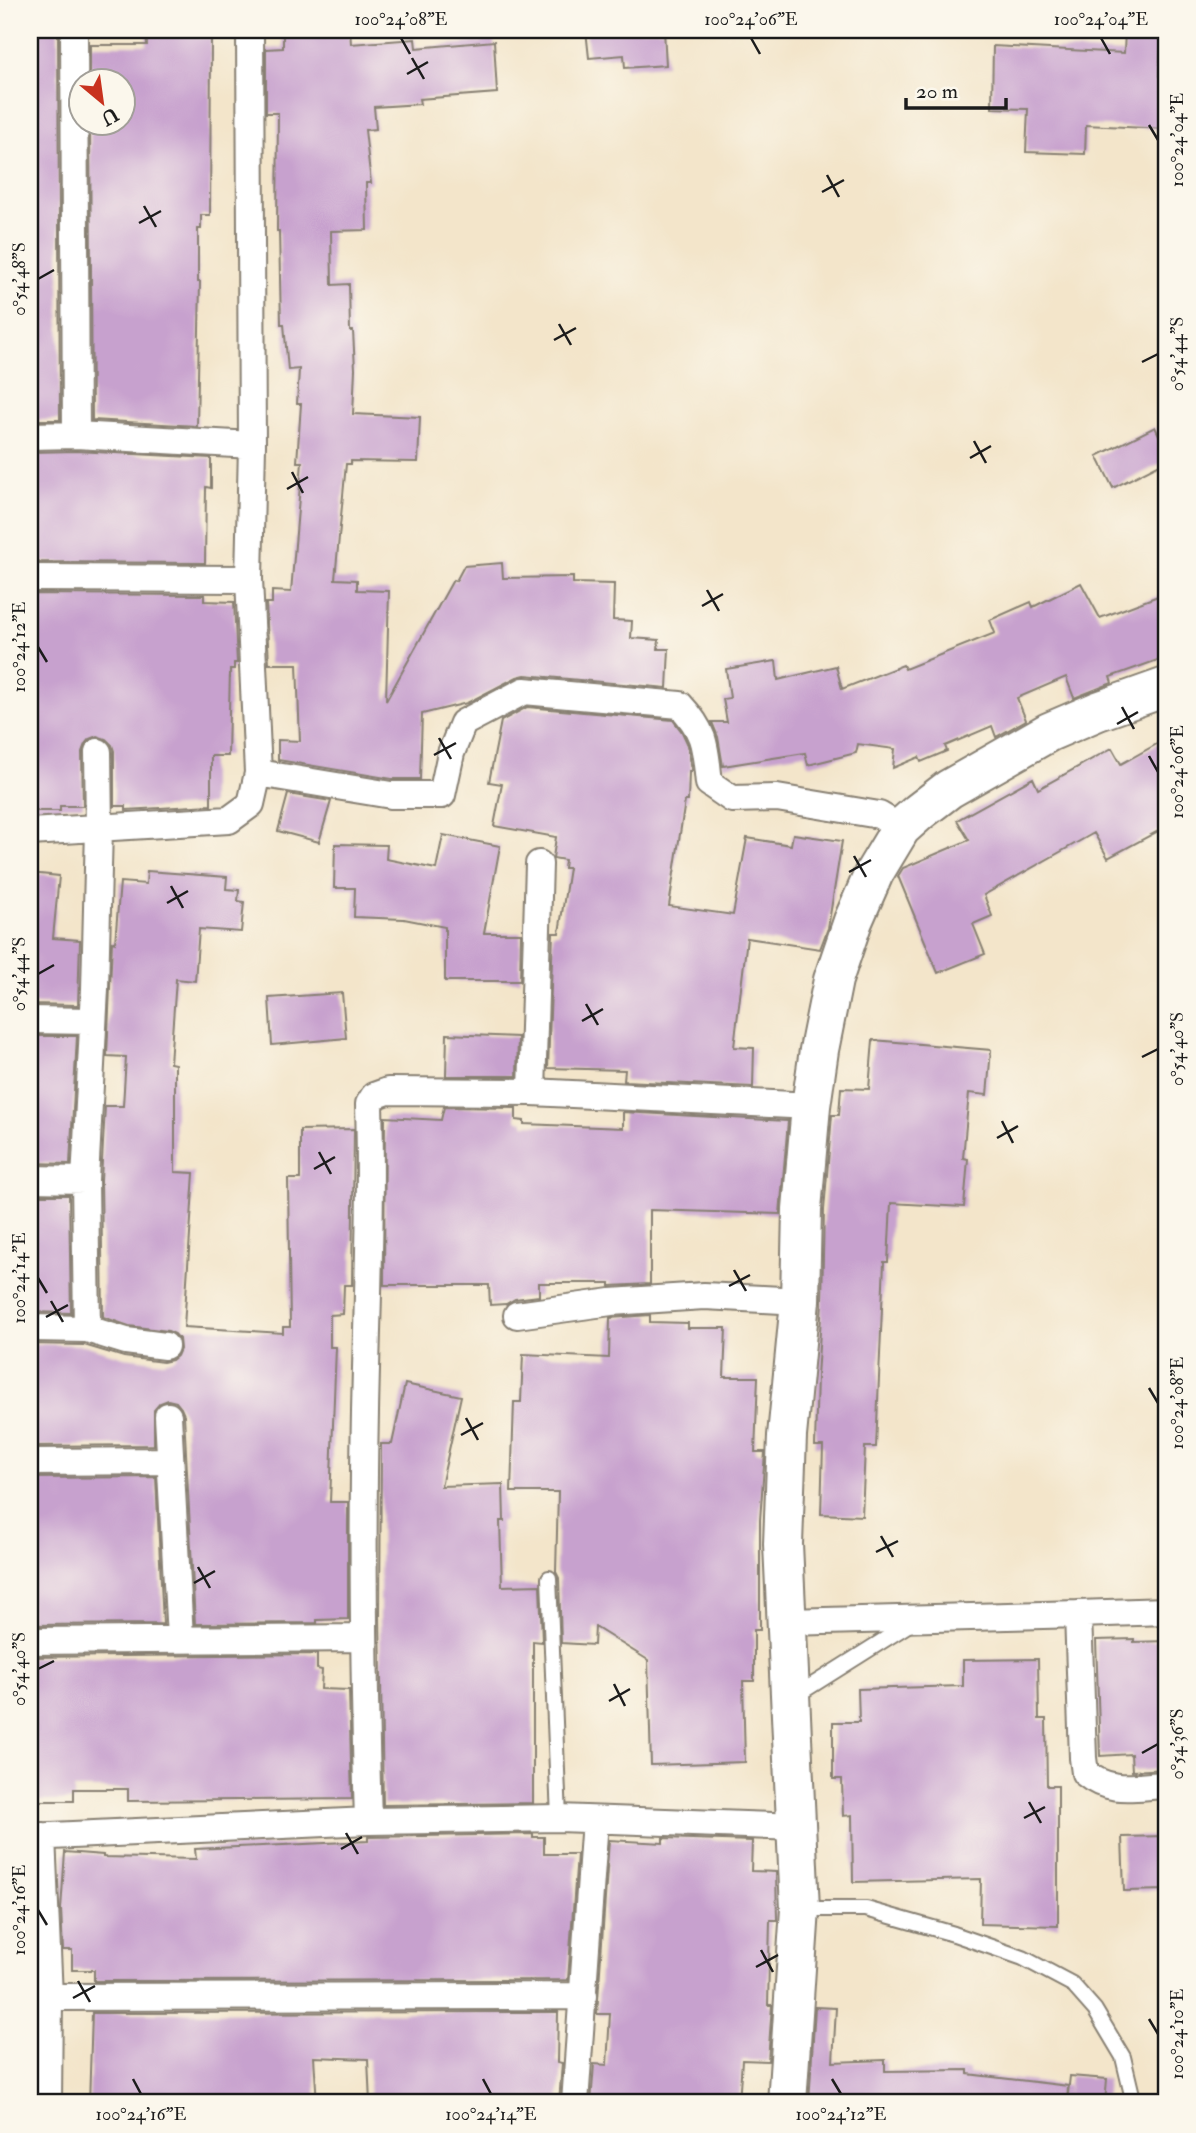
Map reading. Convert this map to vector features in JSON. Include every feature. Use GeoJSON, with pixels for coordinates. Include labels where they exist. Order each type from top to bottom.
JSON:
{"type":"FeatureCollection","features":[{"type":"Feature","properties":{"kind":"street"},"geometry":{"type":"LineString","coordinates":[[74,30],[76,435]]}},
{"type":"Feature","properties":{"kind":"street"},"geometry":{"type":"LineString","coordinates":[[30,832],[229,820],[251,804],[258,774],[250,579],[253,445],[250,30]]}},
{"type":"Feature","properties":{"kind":"street"},"geometry":{"type":"LineString","coordinates":[[30,436],[76,435],[253,445]]}},
{"type":"Feature","properties":{"kind":"street"},"geometry":{"type":"LineString","coordinates":[[30,578],[250,579]]}},
{"type":"Feature","properties":{"kind":"street"},"geometry":{"type":"LineString","coordinates":[[787,2103],[800,1909],[783,1544],[786,1450],[800,1301],[802,1209],[811,1106],[833,980],[853,921],[874,873],[901,828],[949,789],[1027,744],[1098,710],[1166,687]]}},
{"type":"Feature","properties":{"kind":"street"},"geometry":{"type":"LineString","coordinates":[[258,774],[391,795],[442,795],[451,753],[463,723],[524,691],[680,705],[697,723],[705,741],[709,783],[732,799],[777,798],[879,815],[901,828]]}},
{"type":"Feature","properties":{"kind":"street"},"geometry":{"type":"LineString","coordinates":[[87,1329],[85,1180],[99,828],[98,752]]}},
{"type":"Feature","properties":{"kind":"street"},"geometry":{"type":"LineString","coordinates":[[532,1092],[539,864]]}},
{"type":"Feature","properties":{"kind":"street"},"geometry":{"type":"LineString","coordinates":[[30,1020],[93,1021]]}},
{"type":"Feature","properties":{"kind":"street"},"geometry":{"type":"LineString","coordinates":[[368,1821],[363,1638],[365,1413],[372,1199],[369,1104],[374,1097],[388,1091],[532,1092],[811,1106]]}},
{"type":"Feature","properties":{"kind":"street"},"geometry":{"type":"LineString","coordinates":[[30,1179],[85,1180]]}},
{"type":"Feature","properties":{"kind":"street"},"geometry":{"type":"LineString","coordinates":[[517,1315],[611,1302],[704,1297],[800,1301]]}},
{"type":"Feature","properties":{"kind":"street"},"geometry":{"type":"LineString","coordinates":[[30,1328],[87,1329],[127,1342],[165,1346]]}},
{"type":"Feature","properties":{"kind":"street"},"geometry":{"type":"LineString","coordinates":[[168,1416],[180,1638]]}},
{"type":"Feature","properties":{"kind":"street"},"geometry":{"type":"LineString","coordinates":[[30,1462],[170,1461]]}},
{"type":"Feature","properties":{"kind":"street"},"geometry":{"type":"LineString","coordinates":[[788,1622],[1166,1611]]}},
{"type":"Feature","properties":{"kind":"street"},"geometry":{"type":"LineString","coordinates":[[1077,1614],[1085,1773],[1097,1783],[1110,1787],[1166,1785]]}},
{"type":"Feature","properties":{"kind":"street"},"geometry":{"type":"LineString","coordinates":[[30,1641],[363,1638]]}},
{"type":"Feature","properties":{"kind":"street"},"geometry":{"type":"LineString","coordinates":[[48,2103],[39,1999],[36,1836],[368,1821],[559,1818],[797,1827]]}},
{"type":"Feature","properties":{"kind":"street"},"geometry":{"type":"LineString","coordinates":[[575,2103],[595,1820]]}},
{"type":"Feature","properties":{"kind":"street"},"geometry":{"type":"LineString","coordinates":[[39,1999],[584,1996]]}},
{"type":"Feature","properties":{"kind":"lane"},"geometry":{"type":"LineString","coordinates":[[549,1578],[559,1818]]}},
{"type":"Feature","properties":{"kind":"lane"},"geometry":{"type":"LineString","coordinates":[[792,1698],[918,1618]]}},
{"type":"Feature","properties":{"kind":"lane"},"geometry":{"type":"LineString","coordinates":[[800,1909],[866,1909],[954,1934],[1023,1958],[1072,1984],[1095,2010],[1123,2057],[1133,2103]]}},
{"type":"Feature","properties":{"kind":"building"},"geometry":{"type":"Polygon","coordinates":[[[30,30],[58,30],[60,420],[30,420],[30,30]]]}},
{"type":"Feature","properties":{"kind":"building"},"geometry":{"type":"Polygon","coordinates":[[[146,30],[197,30],[197,38],[211,38],[210,215],[201,215],[201,229],[198,229],[200,282],[197,426],[92,420],[90,136],[136,136],[136,66],[90,66],[90,45],[147,45],[146,30]]]}},
{"type":"Feature","properties":{"kind":"building"},"geometry":{"type":"Polygon","coordinates":[[[283,30],[350,30],[351,44],[415,39],[416,48],[494,41],[497,93],[419,99],[420,104],[374,107],[376,129],[365,130],[371,183],[366,183],[367,230],[331,231],[332,285],[349,284],[350,331],[353,331],[355,369],[353,414],[420,417],[418,462],[351,461],[351,464],[346,464],[335,579],[357,580],[357,590],[389,591],[386,701],[453,580],[456,581],[464,566],[502,563],[503,578],[573,577],[573,583],[614,584],[613,620],[632,621],[631,638],[659,640],[658,649],[669,649],[667,688],[525,675],[517,677],[467,703],[422,714],[420,779],[392,779],[278,760],[278,740],[300,741],[297,664],[269,664],[266,603],[272,603],[272,591],[291,592],[302,462],[297,462],[301,404],[297,404],[299,369],[288,370],[284,324],[281,324],[277,231],[278,113],[266,113],[266,49],[283,48],[283,30]]]}},
{"type":"Feature","properties":{"kind":"building"},"geometry":{"type":"Polygon","coordinates":[[[586,30],[664,30],[666,65],[625,68],[624,55],[589,58],[586,30]]]}},
{"type":"Feature","properties":{"kind":"building"},"geometry":{"type":"Polygon","coordinates":[[[1125,30],[1162,30],[1159,76],[1166,77],[1166,129],[1086,125],[1085,154],[1026,152],[1028,109],[992,108],[993,46],[1124,53],[1125,30]]]}},
{"type":"Feature","properties":{"kind":"building"},"geometry":{"type":"Polygon","coordinates":[[[1155,427],[1166,449],[1166,461],[1113,488],[1097,456],[1155,427]]]}},
{"type":"Feature","properties":{"kind":"building"},"geometry":{"type":"Polygon","coordinates":[[[76,451],[211,458],[211,488],[206,487],[205,563],[30,562],[32,452],[76,451]]]}},
{"type":"Feature","properties":{"kind":"building"},"geometry":{"type":"Polygon","coordinates":[[[1081,583],[1100,618],[1166,593],[1166,657],[1110,677],[1112,683],[1074,698],[1066,677],[1017,698],[1026,720],[996,737],[992,726],[945,746],[947,751],[921,762],[919,757],[893,768],[895,749],[858,744],[856,753],[808,765],[805,753],[723,766],[718,737],[712,722],[727,722],[723,699],[730,698],[726,669],[776,661],[778,680],[836,666],[842,689],[903,665],[905,669],[995,633],[990,620],[1031,602],[1033,607],[1081,583]]]}},
{"type":"Feature","properties":{"kind":"building"},"geometry":{"type":"Polygon","coordinates":[[[31,594],[204,595],[204,601],[234,602],[237,663],[234,663],[234,669],[230,669],[228,756],[211,756],[211,805],[126,810],[126,806],[114,806],[114,751],[106,739],[97,736],[89,739],[82,752],[83,806],[60,806],[60,811],[30,811],[31,594]]]}},
{"type":"Feature","properties":{"kind":"building"},"geometry":{"type":"Polygon","coordinates":[[[527,707],[673,720],[682,732],[688,745],[692,771],[689,771],[688,801],[685,801],[669,906],[733,915],[747,838],[791,845],[793,834],[842,841],[828,928],[820,949],[747,938],[734,1047],[754,1048],[753,1087],[624,1081],[625,1070],[548,1068],[553,933],[559,933],[569,868],[564,868],[565,860],[553,858],[556,837],[494,826],[502,784],[489,782],[501,721],[527,707]]]}},
{"type":"Feature","properties":{"kind":"building"},"geometry":{"type":"Polygon","coordinates":[[[1166,739],[1166,827],[1108,858],[1094,833],[984,895],[992,916],[973,924],[985,954],[938,973],[898,876],[903,868],[969,840],[957,820],[1033,778],[1038,789],[1112,748],[1121,764],[1166,739]]]}},
{"type":"Feature","properties":{"kind":"building"},"geometry":{"type":"Polygon","coordinates":[[[288,794],[331,801],[319,842],[278,831],[288,794]]]}},
{"type":"Feature","properties":{"kind":"building"},"geometry":{"type":"Polygon","coordinates":[[[443,835],[500,846],[484,933],[521,933],[520,981],[445,981],[445,927],[404,919],[354,917],[355,888],[334,888],[335,844],[387,845],[386,859],[436,869],[443,835]]]}},
{"type":"Feature","properties":{"kind":"building"},"geometry":{"type":"Polygon","coordinates":[[[147,871],[227,877],[226,889],[239,890],[238,901],[244,902],[241,932],[199,929],[195,981],[176,979],[170,1063],[175,1064],[175,1172],[194,1173],[184,1327],[283,1333],[283,1327],[290,1327],[288,1179],[300,1179],[300,1130],[354,1129],[352,1285],[344,1285],[343,1314],[330,1315],[330,1347],[336,1347],[330,1502],[348,1502],[348,1619],[317,1620],[317,1623],[195,1624],[184,1415],[176,1402],[168,1400],[160,1403],[154,1410],[154,1445],[30,1446],[30,1344],[84,1345],[124,1357],[163,1362],[172,1360],[180,1349],[179,1339],[168,1331],[129,1326],[103,1317],[101,1180],[105,1106],[123,1106],[126,1057],[107,1056],[112,942],[115,943],[120,882],[146,884],[147,871]]]}},
{"type":"Feature","properties":{"kind":"building"},"geometry":{"type":"Polygon","coordinates":[[[30,873],[59,876],[53,938],[80,940],[78,1005],[30,1004],[30,873]]]}},
{"type":"Feature","properties":{"kind":"building"},"geometry":{"type":"Polygon","coordinates":[[[342,993],[346,1038],[272,1045],[269,998],[342,993]]]}},
{"type":"Feature","properties":{"kind":"building"},"geometry":{"type":"Polygon","coordinates":[[[447,1034],[518,1037],[517,1076],[446,1076],[447,1034]]]}},
{"type":"Feature","properties":{"kind":"building"},"geometry":{"type":"Polygon","coordinates":[[[30,1036],[77,1036],[70,1164],[30,1163],[30,1036]]]}},
{"type":"Feature","properties":{"kind":"building"},"geometry":{"type":"Polygon","coordinates":[[[873,1040],[991,1050],[987,1095],[969,1093],[963,1158],[968,1159],[964,1207],[891,1203],[888,1262],[884,1262],[876,1447],[865,1447],[862,1516],[821,1514],[823,1446],[815,1446],[824,1210],[832,1115],[839,1115],[841,1088],[869,1089],[873,1040]]]}},
{"type":"Feature","properties":{"kind":"building"},"geometry":{"type":"Polygon","coordinates":[[[444,1107],[516,1108],[516,1120],[524,1121],[524,1124],[623,1128],[623,1112],[788,1121],[780,1214],[650,1210],[650,1284],[610,1286],[610,1283],[539,1283],[539,1296],[490,1305],[489,1285],[384,1285],[385,1117],[441,1120],[444,1107]]]}},
{"type":"Feature","properties":{"kind":"building"},"geometry":{"type":"Polygon","coordinates":[[[30,1195],[69,1195],[71,1313],[30,1312],[30,1195]]]}},
{"type":"Feature","properties":{"kind":"building"},"geometry":{"type":"Polygon","coordinates":[[[650,1315],[650,1322],[688,1323],[688,1328],[726,1328],[724,1377],[758,1377],[755,1452],[765,1452],[760,1520],[760,1630],[754,1630],[754,1681],[743,1681],[745,1762],[651,1765],[648,1660],[595,1627],[594,1645],[561,1643],[559,1578],[556,1572],[558,1492],[511,1492],[514,1402],[521,1402],[523,1354],[609,1358],[610,1318],[650,1315]]]}},
{"type":"Feature","properties":{"kind":"building"},"geometry":{"type":"Polygon","coordinates":[[[405,1384],[461,1396],[441,1486],[503,1484],[504,1521],[500,1521],[502,1586],[540,1585],[542,1642],[533,1641],[533,1803],[383,1805],[381,1444],[392,1444],[405,1384]]]}},
{"type":"Feature","properties":{"kind":"building"},"geometry":{"type":"Polygon","coordinates":[[[156,1477],[163,1624],[30,1625],[30,1478],[156,1477]]]}},
{"type":"Feature","properties":{"kind":"building"},"geometry":{"type":"Polygon","coordinates":[[[1134,1639],[1134,1642],[1166,1641],[1166,1769],[1132,1771],[1131,1754],[1100,1756],[1096,1640],[1134,1639]]]}},
{"type":"Feature","properties":{"kind":"building"},"geometry":{"type":"Polygon","coordinates":[[[317,1654],[317,1669],[322,1670],[321,1689],[349,1690],[352,1799],[128,1801],[128,1789],[74,1789],[74,1801],[30,1801],[30,1657],[317,1654]]]}},
{"type":"Feature","properties":{"kind":"building"},"geometry":{"type":"Polygon","coordinates":[[[1038,1659],[1039,1719],[1046,1719],[1047,1786],[1058,1786],[1058,1926],[980,1924],[981,1879],[853,1882],[852,1815],[843,1816],[842,1779],[833,1779],[833,1722],[859,1722],[858,1689],[963,1686],[963,1660],[1038,1659]]]}},
{"type":"Feature","properties":{"kind":"building"},"geometry":{"type":"Polygon","coordinates":[[[533,1834],[533,1837],[544,1837],[544,1854],[577,1854],[568,1980],[94,1981],[94,1970],[72,1970],[72,1950],[63,1950],[61,1909],[65,1852],[103,1857],[196,1859],[195,1849],[368,1841],[368,1837],[533,1834]]]}},
{"type":"Feature","properties":{"kind":"building"},"geometry":{"type":"Polygon","coordinates":[[[1166,1836],[1166,1890],[1124,1891],[1122,1837],[1166,1836]]]}},
{"type":"Feature","properties":{"kind":"building"},"geometry":{"type":"Polygon","coordinates":[[[663,1838],[752,1841],[751,1871],[776,1872],[777,1920],[770,1920],[768,2005],[772,2005],[768,2061],[742,2060],[739,2103],[591,2103],[594,2064],[607,2065],[610,2014],[597,2014],[609,1840],[663,1843],[663,1838]]]}},
{"type":"Feature","properties":{"kind":"building"},"geometry":{"type":"Polygon","coordinates":[[[815,2007],[836,2008],[833,2062],[885,2060],[885,2071],[968,2070],[968,2074],[1068,2086],[1067,2103],[809,2103],[815,2007]]]}},
{"type":"Feature","properties":{"kind":"building"},"geometry":{"type":"Polygon","coordinates":[[[558,2012],[557,2062],[562,2063],[559,2103],[370,2103],[368,2059],[314,2057],[317,2103],[89,2103],[92,2013],[558,2012]]]}},
{"type":"Feature","properties":{"kind":"building"},"geometry":{"type":"Polygon","coordinates":[[[1070,2076],[1107,2079],[1105,2103],[1067,2103],[1070,2076]]]}}]}
